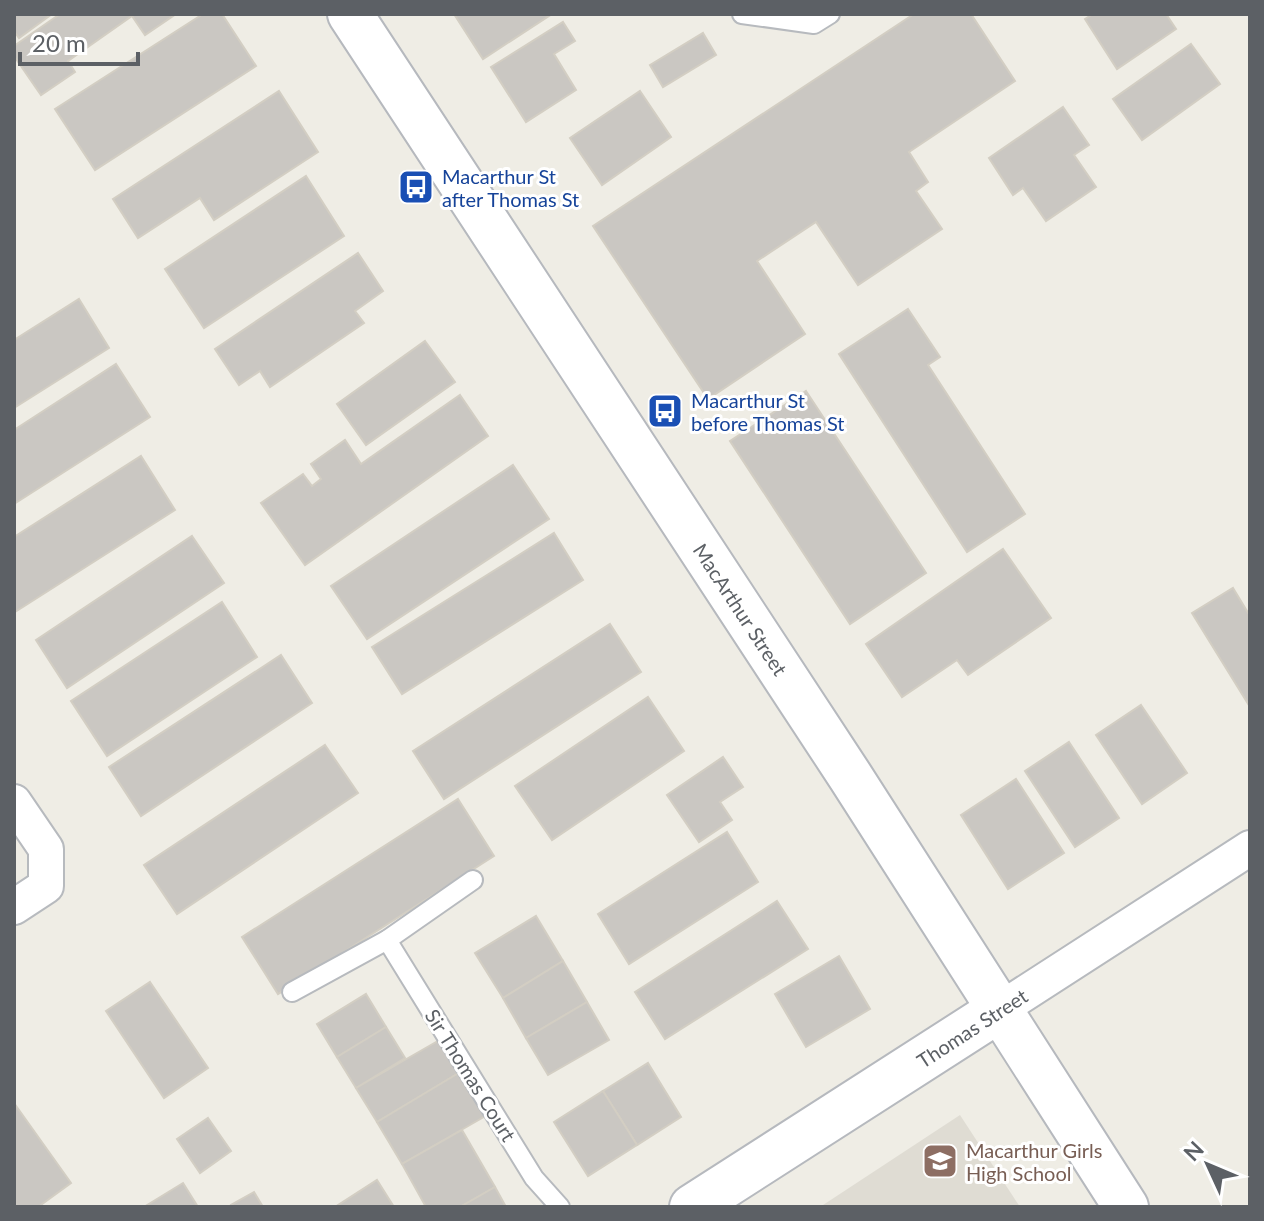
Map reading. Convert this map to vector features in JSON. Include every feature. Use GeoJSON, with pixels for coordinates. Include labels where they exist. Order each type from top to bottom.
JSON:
{"type":"FeatureCollection","features":[{"type":"Feature","properties":{"kind":"main road","name":"MacArthur Street"},"geometry":{"type":"LineString","coordinates":[[350,14],[850,776],[1126,1207]]}},
{"type":"Feature","properties":{"kind":"main road","name":"Thomas Street"},"geometry":{"type":"LineString","coordinates":[[692,1207],[999,1010]]}},
{"type":"Feature","properties":{"kind":"street"},"geometry":{"type":"LineString","coordinates":[[14,802],[46,849],[46,886],[14,907]]}},
{"type":"Feature","properties":{"kind":"street","name":"Thomas Street"},"geometry":{"type":"LineString","coordinates":[[999,1010],[1250,848]]}},
{"type":"Feature","properties":{"kind":"lane"},"geometry":{"type":"LineString","coordinates":[[742,14],[814,24],[830,14]]}},
{"type":"Feature","properties":{"kind":"lane"},"geometry":{"type":"LineString","coordinates":[[292,992],[387,940],[473,880]]}},
{"type":"Feature","properties":{"kind":"lane","name":"Sir Thomas Court"},"geometry":{"type":"LineString","coordinates":[[387,940],[534,1178],[560,1207]]}},
{"type":"Feature","properties":{"kind":"shaded area","name":"Macarthur Girls High School"},"geometry":{"type":"Polygon","coordinates":[[[960,1115],[1020,1207],[820,1207],[960,1115]]]}},
{"type":"Feature","properties":{"kind":"building"},"geometry":{"type":"Polygon","coordinates":[[[14,14],[52,14],[19,38],[14,31],[14,14]]]}},
{"type":"Feature","properties":{"kind":"building"},"geometry":{"type":"Polygon","coordinates":[[[60,14],[176,14],[145,35],[132,16],[68,61],[75,72],[41,95],[14,56],[14,46],[60,14]]]}},
{"type":"Feature","properties":{"kind":"building"},"geometry":{"type":"Polygon","coordinates":[[[203,14],[222,14],[256,66],[95,170],[55,109],[203,14]]]}},
{"type":"Feature","properties":{"kind":"building"},"geometry":{"type":"Polygon","coordinates":[[[454,14],[552,14],[483,59],[454,14]]]}},
{"type":"Feature","properties":{"kind":"building"},"geometry":{"type":"Polygon","coordinates":[[[914,14],[971,14],[1015,81],[909,152],[928,182],[916,191],[942,229],[858,285],[816,222],[757,261],[805,334],[708,399],[593,226],[914,14]]]}},
{"type":"Feature","properties":{"kind":"building"},"geometry":{"type":"Polygon","coordinates":[[[1093,14],[1166,14],[1176,29],[1117,69],[1085,19],[1093,14]]]}},
{"type":"Feature","properties":{"kind":"building"},"geometry":{"type":"Polygon","coordinates":[[[563,22],[575,41],[554,54],[576,90],[526,122],[491,67],[563,22]]]}},
{"type":"Feature","properties":{"kind":"building"},"geometry":{"type":"Polygon","coordinates":[[[703,33],[716,55],[663,87],[650,65],[703,33]]]}},
{"type":"Feature","properties":{"kind":"building"},"geometry":{"type":"Polygon","coordinates":[[[1191,44],[1220,84],[1142,140],[1113,99],[1191,44]]]}},
{"type":"Feature","properties":{"kind":"building"},"geometry":{"type":"Polygon","coordinates":[[[279,91],[318,152],[214,220],[200,198],[138,238],[113,199],[279,91]]]}},
{"type":"Feature","properties":{"kind":"building"},"geometry":{"type":"Polygon","coordinates":[[[640,91],[671,137],[602,185],[570,138],[640,91]]]}},
{"type":"Feature","properties":{"kind":"building"},"geometry":{"type":"Polygon","coordinates":[[[1063,107],[1089,145],[1074,155],[1096,187],[1046,221],[1023,188],[1013,195],[989,158],[1063,107]]]}},
{"type":"Feature","properties":{"kind":"building"},"geometry":{"type":"Polygon","coordinates":[[[306,176],[344,236],[204,328],[165,269],[306,176]]]}},
{"type":"Feature","properties":{"kind":"building"},"geometry":{"type":"Polygon","coordinates":[[[358,253],[383,291],[355,311],[364,323],[270,387],[260,371],[239,385],[215,349],[358,253]]]}},
{"type":"Feature","properties":{"kind":"building"},"geometry":{"type":"Polygon","coordinates":[[[79,299],[109,348],[14,408],[14,340],[79,299]]]}},
{"type":"Feature","properties":{"kind":"building"},"geometry":{"type":"Polygon","coordinates":[[[908,309],[940,357],[928,365],[1025,514],[967,552],[839,354],[908,309]]]}},
{"type":"Feature","properties":{"kind":"building"},"geometry":{"type":"Polygon","coordinates":[[[425,341],[455,382],[366,445],[337,404],[425,341]]]}},
{"type":"Feature","properties":{"kind":"building"},"geometry":{"type":"Polygon","coordinates":[[[116,364],[150,417],[14,504],[14,430],[116,364]]]}},
{"type":"Feature","properties":{"kind":"building"},"geometry":{"type":"Polygon","coordinates":[[[806,391],[926,573],[850,624],[730,441],[806,391]]]}},
{"type":"Feature","properties":{"kind":"building"},"geometry":{"type":"Polygon","coordinates":[[[460,395],[488,436],[305,565],[261,503],[303,474],[312,486],[321,479],[311,464],[345,440],[361,464],[460,395]]]}},
{"type":"Feature","properties":{"kind":"building"},"geometry":{"type":"Polygon","coordinates":[[[141,456],[175,510],[15,612],[14,537],[141,456]]]}},
{"type":"Feature","properties":{"kind":"building"},"geometry":{"type":"Polygon","coordinates":[[[513,465],[549,519],[367,639],[331,586],[513,465]]]}},
{"type":"Feature","properties":{"kind":"building"},"geometry":{"type":"Polygon","coordinates":[[[554,533],[583,580],[402,694],[372,647],[554,533]]]}},
{"type":"Feature","properties":{"kind":"building"},"geometry":{"type":"Polygon","coordinates":[[[192,536],[224,583],[67,688],[36,640],[192,536]]]}},
{"type":"Feature","properties":{"kind":"building"},"geometry":{"type":"Polygon","coordinates":[[[1003,549],[1051,618],[968,675],[957,660],[902,697],[866,644],[1003,549]]]}},
{"type":"Feature","properties":{"kind":"building"},"geometry":{"type":"Polygon","coordinates":[[[1233,588],[1250,616],[1250,707],[1192,613],[1233,588]]]}},
{"type":"Feature","properties":{"kind":"building"},"geometry":{"type":"Polygon","coordinates":[[[222,602],[257,657],[107,756],[71,701],[222,602]]]}},
{"type":"Feature","properties":{"kind":"building"},"geometry":{"type":"Polygon","coordinates":[[[610,624],[641,672],[444,799],[413,751],[610,624]]]}},
{"type":"Feature","properties":{"kind":"building"},"geometry":{"type":"Polygon","coordinates":[[[281,655],[312,703],[141,816],[109,767],[281,655]]]}},
{"type":"Feature","properties":{"kind":"building"},"geometry":{"type":"Polygon","coordinates":[[[648,697],[684,751],[552,840],[515,786],[648,697]]]}},
{"type":"Feature","properties":{"kind":"building"},"geometry":{"type":"Polygon","coordinates":[[[1141,705],[1187,773],[1142,804],[1096,735],[1141,705]]]}},
{"type":"Feature","properties":{"kind":"building"},"geometry":{"type":"Polygon","coordinates":[[[1069,742],[1119,818],[1075,847],[1025,771],[1069,742]]]}},
{"type":"Feature","properties":{"kind":"building"},"geometry":{"type":"Polygon","coordinates":[[[325,745],[358,793],[177,914],[144,865],[325,745]]]}},
{"type":"Feature","properties":{"kind":"building"},"geometry":{"type":"Polygon","coordinates":[[[723,757],[743,787],[720,802],[732,820],[699,842],[667,795],[723,757]]]}},
{"type":"Feature","properties":{"kind":"building"},"geometry":{"type":"Polygon","coordinates":[[[1016,779],[1064,853],[1008,889],[961,815],[1016,779]]]}},
{"type":"Feature","properties":{"kind":"building"},"geometry":{"type":"Polygon","coordinates":[[[458,799],[494,856],[278,994],[242,937],[458,799]]]}},
{"type":"Feature","properties":{"kind":"building"},"geometry":{"type":"Polygon","coordinates":[[[727,832],[758,882],[629,964],[598,914],[727,832]]]}},
{"type":"Feature","properties":{"kind":"building"},"geometry":{"type":"Polygon","coordinates":[[[777,901],[808,949],[665,1039],[635,992],[777,901]]]}},
{"type":"Feature","properties":{"kind":"building"},"geometry":{"type":"Polygon","coordinates":[[[536,916],[563,961],[503,998],[475,953],[536,916]]]}},
{"type":"Feature","properties":{"kind":"building"},"geometry":{"type":"Polygon","coordinates":[[[839,956],[870,1009],[806,1047],[775,994],[839,956]]]}},
{"type":"Feature","properties":{"kind":"building"},"geometry":{"type":"Polygon","coordinates":[[[563,961],[587,1002],[526,1038],[503,998],[563,961]]]}},
{"type":"Feature","properties":{"kind":"building"},"geometry":{"type":"Polygon","coordinates":[[[150,982],[208,1068],[164,1098],[106,1011],[150,982]]]}},
{"type":"Feature","properties":{"kind":"building"},"geometry":{"type":"Polygon","coordinates":[[[366,994],[386,1027],[337,1057],[317,1024],[366,994]]]}},
{"type":"Feature","properties":{"kind":"building"},"geometry":{"type":"Polygon","coordinates":[[[587,1002],[609,1040],[548,1075],[526,1038],[587,1002]]]}},
{"type":"Feature","properties":{"kind":"building"},"geometry":{"type":"Polygon","coordinates":[[[386,1027],[405,1058],[356,1088],[337,1057],[386,1027]]]}},
{"type":"Feature","properties":{"kind":"building"},"geometry":{"type":"Polygon","coordinates":[[[443,1038],[462,1071],[377,1122],[356,1088],[443,1038]]]}},
{"type":"Feature","properties":{"kind":"building"},"geometry":{"type":"Polygon","coordinates":[[[648,1063],[681,1117],[637,1145],[603,1091],[648,1063]]]}},
{"type":"Feature","properties":{"kind":"building"},"geometry":{"type":"Polygon","coordinates":[[[462,1071],[489,1114],[402,1164],[377,1122],[462,1071]]]}},
{"type":"Feature","properties":{"kind":"building"},"geometry":{"type":"Polygon","coordinates":[[[603,1091],[637,1145],[588,1176],[554,1122],[603,1091]]]}},
{"type":"Feature","properties":{"kind":"building"},"geometry":{"type":"Polygon","coordinates":[[[14,1103],[71,1183],[38,1207],[14,1207],[14,1103]]]}},
{"type":"Feature","properties":{"kind":"building"},"geometry":{"type":"Polygon","coordinates":[[[208,1118],[231,1151],[200,1173],[177,1139],[208,1118]]]}},
{"type":"Feature","properties":{"kind":"building"},"geometry":{"type":"Polygon","coordinates":[[[462,1130],[495,1187],[460,1207],[426,1207],[402,1164],[462,1130]]]}},
{"type":"Feature","properties":{"kind":"building"},"geometry":{"type":"Polygon","coordinates":[[[377,1180],[394,1207],[335,1207],[377,1180]]]}},
{"type":"Feature","properties":{"kind":"building"},"geometry":{"type":"Polygon","coordinates":[[[183,1183],[198,1207],[144,1207],[183,1183]]]}},
{"type":"Feature","properties":{"kind":"building"},"geometry":{"type":"Polygon","coordinates":[[[495,1187],[506,1207],[460,1207],[495,1187]]]}},
{"type":"Feature","properties":{"kind":"building"},"geometry":{"type":"Polygon","coordinates":[[[254,1192],[263,1207],[232,1207],[231,1205],[254,1192]]]}},
{"type":"Feature","properties":{"kind":"place","name":"Macarthur St after Thomas St"},"geometry":{"type":"Point","coordinates":[416,187]}},
{"type":"Feature","properties":{"kind":"place","name":"Macarthur St before Thomas St"},"geometry":{"type":"Point","coordinates":[665,411]}},
{"type":"Feature","properties":{"kind":"place","name":"Macarthur Girls High School"},"geometry":{"type":"Point","coordinates":[940,1161]}}]}
